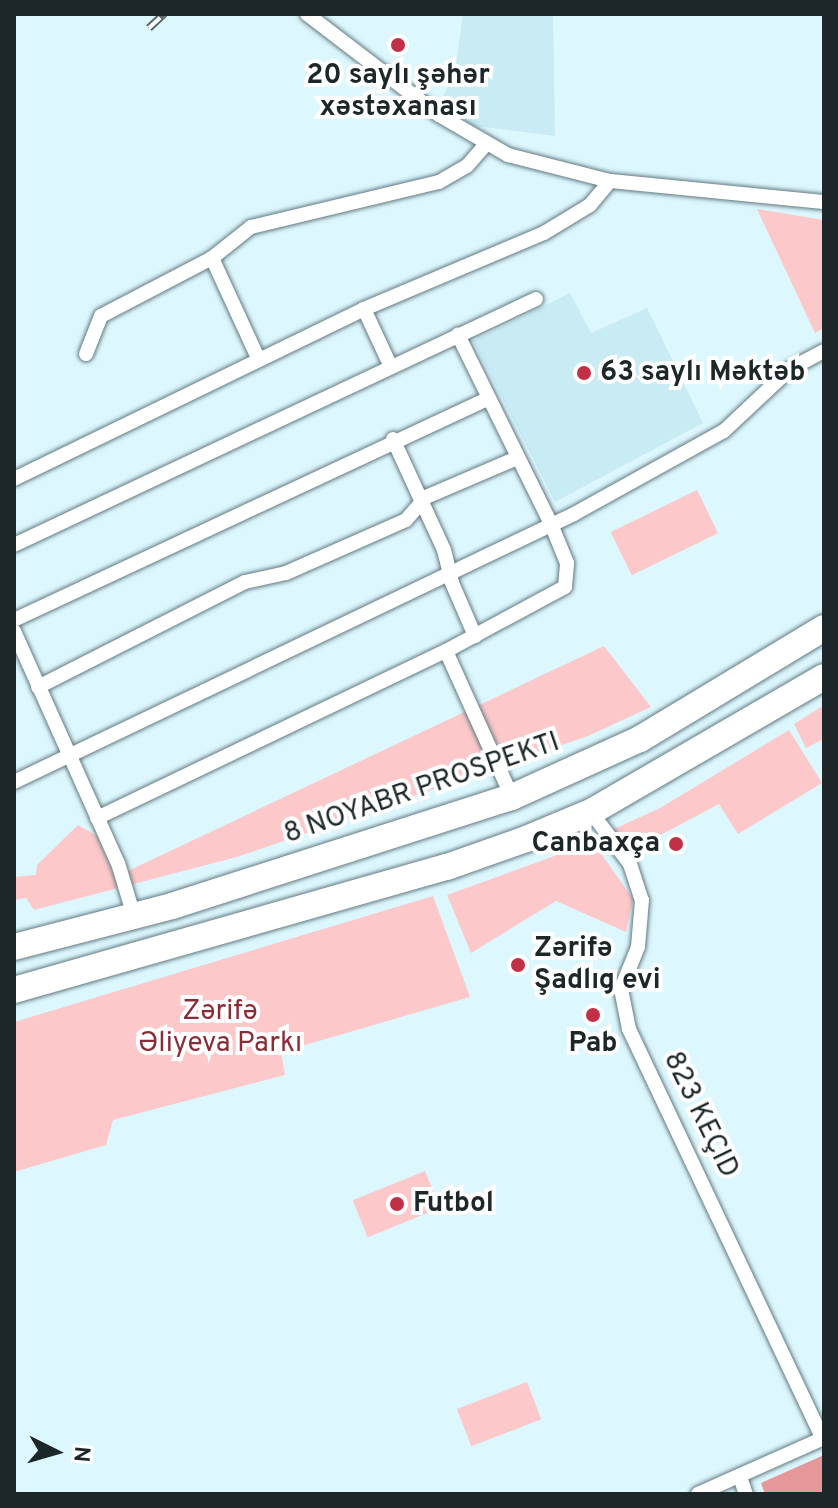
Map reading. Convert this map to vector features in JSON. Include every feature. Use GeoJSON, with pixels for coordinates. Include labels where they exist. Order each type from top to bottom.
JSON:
{"type":"FeatureCollection","features":[{"type":"Feature","properties":{"kind":"highway","name":"8 NOYABR PROSPEKTI"},"geometry":{"type":"LineString","coordinates":[[14,947],[134,916],[512,797],[640,739],[824,628]]}},
{"type":"Feature","properties":{"kind":"highway"},"geometry":{"type":"LineString","coordinates":[[14,990],[447,867],[591,812],[824,677]]}},
{"type":"Feature","properties":{"kind":"street"},"geometry":{"type":"LineString","coordinates":[[307,14],[485,145],[535,165],[610,181],[824,202]]}},
{"type":"Feature","properties":{"kind":"street"},"geometry":{"type":"LineString","coordinates":[[86,354],[101,316],[212,258],[244,231],[268,221],[439,182],[467,166],[485,145]]}},
{"type":"Feature","properties":{"kind":"street"},"geometry":{"type":"LineString","coordinates":[[14,479],[364,309],[558,226],[590,205],[610,181]]}},
{"type":"Feature","properties":{"kind":"street"},"geometry":{"type":"LineString","coordinates":[[212,258],[259,360]]}},
{"type":"Feature","properties":{"kind":"street"},"geometry":{"type":"LineString","coordinates":[[14,545],[536,299]]}},
{"type":"Feature","properties":{"kind":"street"},"geometry":{"type":"LineString","coordinates":[[364,309],[391,367]]}},
{"type":"Feature","properties":{"kind":"street"},"geometry":{"type":"LineString","coordinates":[[97,818],[446,651],[565,587],[567,563],[551,524],[458,335]]}},
{"type":"Feature","properties":{"kind":"street"},"geometry":{"type":"LineString","coordinates":[[14,782],[449,570],[551,524],[724,431],[790,369],[824,351]]}},
{"type":"Feature","properties":{"kind":"street"},"geometry":{"type":"LineString","coordinates":[[14,620],[393,439],[487,399]]}},
{"type":"Feature","properties":{"kind":"street"},"geometry":{"type":"LineString","coordinates":[[393,439],[475,636]]}},
{"type":"Feature","properties":{"kind":"street"},"geometry":{"type":"LineString","coordinates":[[38,687],[245,582],[286,573],[406,520],[426,497],[517,458]]}},
{"type":"Feature","properties":{"kind":"street"},"geometry":{"type":"LineString","coordinates":[[14,631],[97,818],[134,916]]}},
{"type":"Feature","properties":{"kind":"street"},"geometry":{"type":"LineString","coordinates":[[446,651],[512,797]]}},
{"type":"Feature","properties":{"kind":"street","name":"823 KEÇID"},"geometry":{"type":"LineString","coordinates":[[591,812],[630,864],[642,900],[638,947],[621,989],[629,1029],[824,1438]]}},
{"type":"Feature","properties":{"kind":"street"},"geometry":{"type":"LineString","coordinates":[[698,1494],[824,1438]]}},
{"type":"Feature","properties":{"kind":"street"},"geometry":{"type":"LineString","coordinates":[[740,1477],[746,1494]]}},
{"type":"Feature","properties":{"kind":"shaded area"},"geometry":{"type":"Polygon","coordinates":[[[463,14],[553,14],[555,136],[469,125],[442,99],[455,72],[463,14]]]}},
{"type":"Feature","properties":{"kind":"shaded area","name":"63 saylı Məktəb"},"geometry":{"type":"Polygon","coordinates":[[[570,293],[591,333],[647,308],[703,423],[555,502],[473,341],[570,293]]]}},
{"type":"Feature","properties":{"kind":"shaded area"},"geometry":{"type":"Polygon","coordinates":[[[824,1455],[824,1494],[765,1494],[761,1483],[824,1455]]]}},
{"type":"Feature","properties":{"kind":"green space"},"geometry":{"type":"Polygon","coordinates":[[[757,209],[824,220],[824,328],[815,333],[757,209]]]}},
{"type":"Feature","properties":{"kind":"green space"},"geometry":{"type":"Polygon","coordinates":[[[697,490],[718,533],[632,575],[611,532],[697,490]]]}},
{"type":"Feature","properties":{"kind":"green space"},"geometry":{"type":"Polygon","coordinates":[[[604,646],[651,707],[588,736],[237,857],[34,910],[26,898],[14,900],[14,877],[36,875],[37,865],[78,825],[97,836],[115,877],[604,646]]]}},
{"type":"Feature","properties":{"kind":"green space"},"geometry":{"type":"Polygon","coordinates":[[[824,705],[824,739],[806,748],[794,724],[824,705]]]}},
{"type":"Feature","properties":{"kind":"green space"},"geometry":{"type":"Polygon","coordinates":[[[789,730],[822,783],[738,834],[719,804],[651,840],[644,832],[623,842],[614,829],[660,808],[789,730]]]}},
{"type":"Feature","properties":{"kind":"green space"},"geometry":{"type":"Polygon","coordinates":[[[593,842],[633,899],[626,932],[556,901],[471,953],[447,895],[593,842]]]}},
{"type":"Feature","properties":{"kind":"green space","name":"Zərifə Əliyeva Parkı"},"geometry":{"type":"Polygon","coordinates":[[[433,896],[470,997],[281,1052],[285,1075],[113,1120],[106,1145],[14,1172],[14,1022],[433,896]]]}},
{"type":"Feature","properties":{"kind":"green space","name":"Futbol"},"geometry":{"type":"Polygon","coordinates":[[[425,1171],[440,1208],[368,1237],[353,1200],[425,1171]]]}},
{"type":"Feature","properties":{"kind":"green space"},"geometry":{"type":"Polygon","coordinates":[[[527,1382],[541,1419],[471,1446],[457,1409],[527,1382]]]}},
{"type":"Feature","properties":{"kind":"railway"},"geometry":{"type":"LineString","coordinates":[[149,28],[164,14]]}},
{"type":"Feature","properties":{"kind":"place","name":"20 saylı şəhər xəstəxanası"},"geometry":{"type":"Point","coordinates":[398,45]}},
{"type":"Feature","properties":{"kind":"place","name":"63 saylı Məktəb"},"geometry":{"type":"Point","coordinates":[584,373]}},
{"type":"Feature","properties":{"kind":"place","name":"Canbaxça"},"geometry":{"type":"Point","coordinates":[676,844]}},
{"type":"Feature","properties":{"kind":"place","name":"Zərifə Şadlıg evi"},"geometry":{"type":"Point","coordinates":[518,965]}},
{"type":"Feature","properties":{"kind":"place","name":"Pab"},"geometry":{"type":"Point","coordinates":[593,1015]}},
{"type":"Feature","properties":{"kind":"place","name":"Futbol"},"geometry":{"type":"Point","coordinates":[397,1204]}}]}
